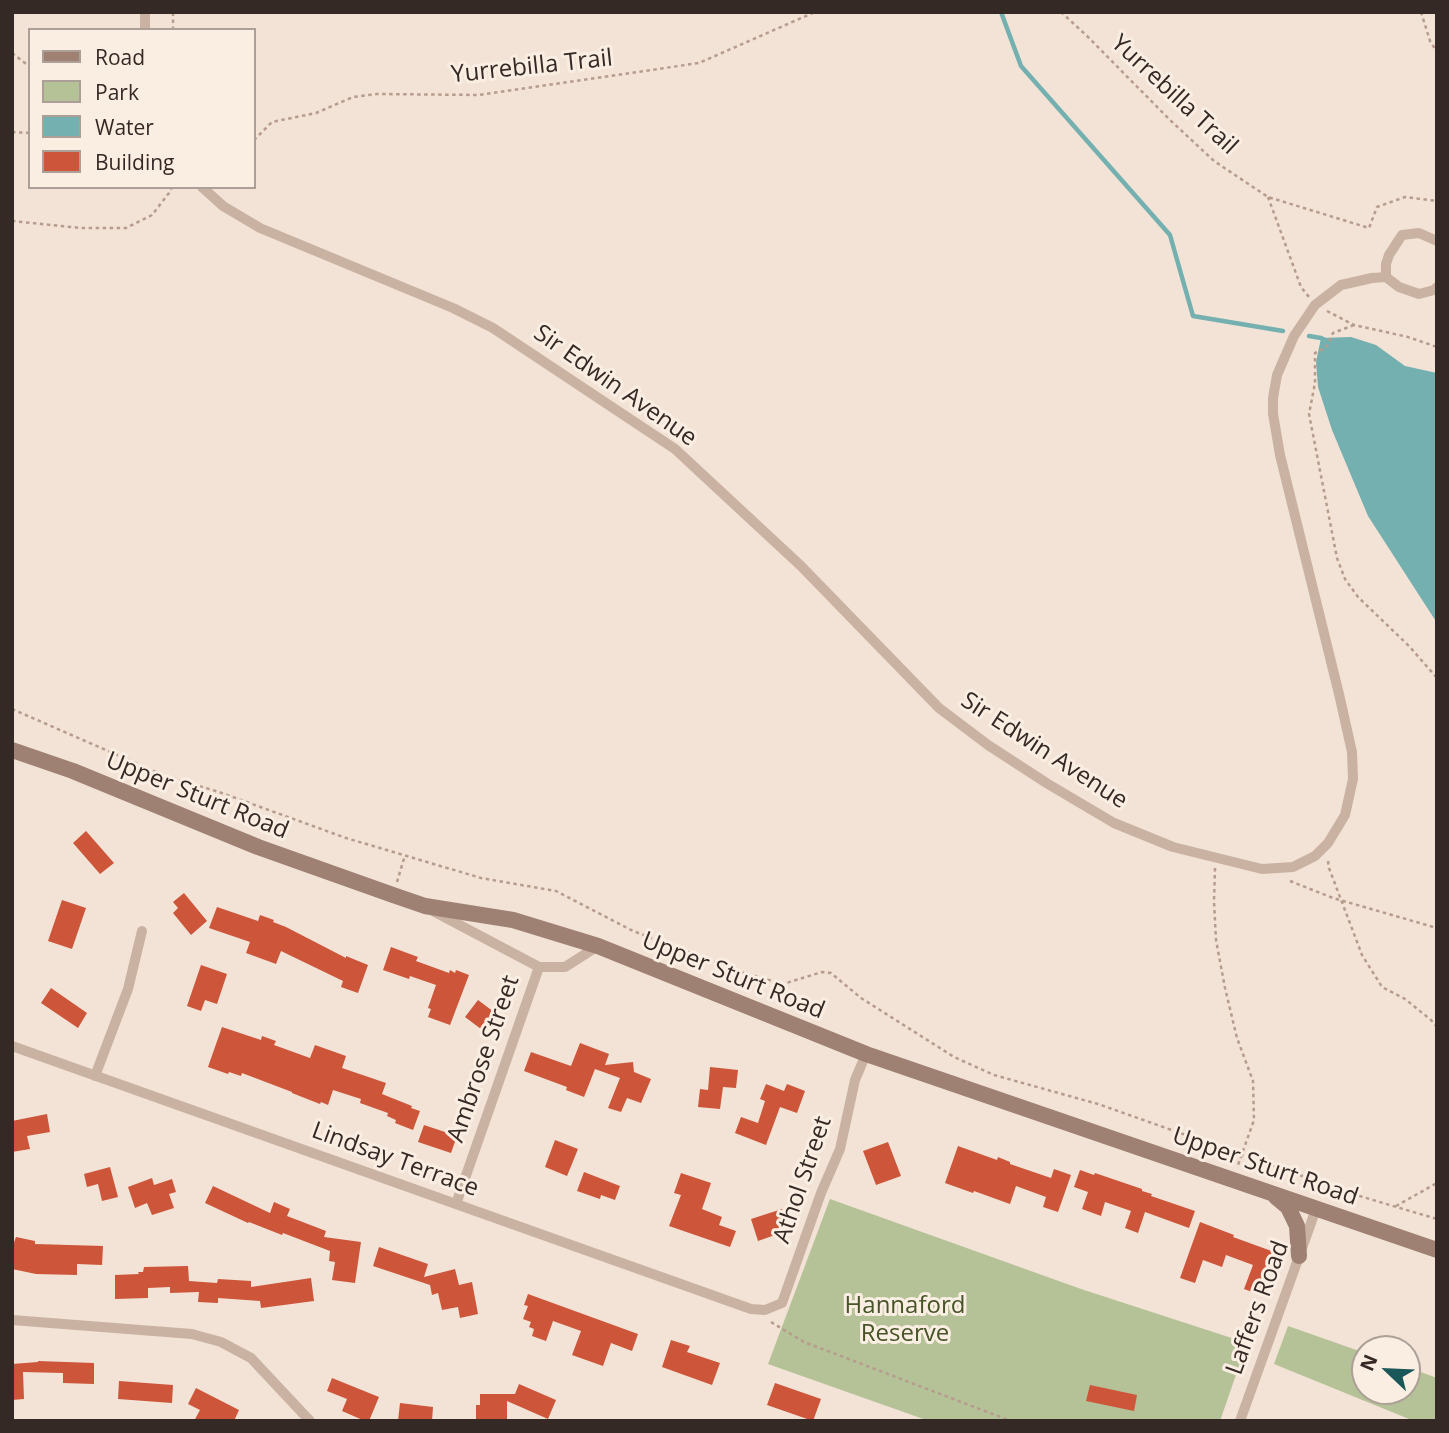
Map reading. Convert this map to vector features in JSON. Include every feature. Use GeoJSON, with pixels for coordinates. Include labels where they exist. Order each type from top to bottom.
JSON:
{"type":"FeatureCollection","features":[{"type":"Feature","properties":{"kind":"main road","name":"Upper Sturt Road"},"geometry":{"type":"LineString","coordinates":[[12,750],[73,771],[258,847],[393,895],[425,906],[513,920],[598,946],[866,1054],[1437,1250]]}},
{"type":"Feature","properties":{"kind":"main road"},"geometry":{"type":"LineString","coordinates":[[1272,1194],[1288,1207],[1297,1226],[1299,1256]]}},
{"type":"Feature","properties":{"kind":"street","name":"Sir Edwin Avenue"},"geometry":{"type":"LineString","coordinates":[[204,189],[223,206],[260,228],[453,308],[494,328],[675,449],[801,566],[939,708],[988,745],[1048,784],[1114,823],[1173,847],[1262,869],[1293,867],[1315,856],[1325,846],[1345,815],[1353,779],[1352,752],[1339,694],[1280,455],[1273,414],[1277,375],[1294,336],[1315,305],[1341,285],[1386,277]]}},
{"type":"Feature","properties":{"kind":"street"},"geometry":{"type":"LineString","coordinates":[[1437,242],[1419,233],[1402,235],[1386,264],[1386,277],[1399,287],[1419,294],[1437,287]]}},
{"type":"Feature","properties":{"kind":"street","name":"Ambrose Street"},"geometry":{"type":"LineString","coordinates":[[425,906],[538,967],[565,967],[598,946]]}},
{"type":"Feature","properties":{"kind":"street"},"geometry":{"type":"LineString","coordinates":[[95,1076],[128,989],[142,931]]}},
{"type":"Feature","properties":{"kind":"street","name":"Ambrose Street"},"geometry":{"type":"LineString","coordinates":[[456,1204],[538,967]]}},
{"type":"Feature","properties":{"kind":"street","name":"Lindsay Terrace"},"geometry":{"type":"LineString","coordinates":[[12,1046],[751,1308],[765,1310]]}},
{"type":"Feature","properties":{"kind":"street","name":"Athol Street"},"geometry":{"type":"LineString","coordinates":[[765,1310],[782,1303],[821,1193],[840,1149],[855,1080],[866,1054]]}},
{"type":"Feature","properties":{"kind":"street","name":"Laffers Road"},"geometry":{"type":"LineString","coordinates":[[1240,1421],[1316,1209]]}},
{"type":"Feature","properties":{"kind":"street"},"geometry":{"type":"LineString","coordinates":[[12,1320],[192,1334],[221,1342],[251,1358],[310,1421]]}},
{"type":"Feature","properties":{"kind":"path","name":"Yurrebilla Trail"},"geometry":{"type":"LineString","coordinates":[[256,138],[272,122],[316,113],[353,97],[377,94],[479,95],[699,63],[815,12]]}},
{"type":"Feature","properties":{"kind":"path","name":"Yurrebilla Trail"},"geometry":{"type":"LineString","coordinates":[[1061,12],[1214,161],[1268,197],[1368,228],[1377,207],[1405,197],[1437,201]]}},
{"type":"Feature","properties":{"kind":"path"},"geometry":{"type":"LineString","coordinates":[[1421,12],[1430,41],[1437,52]]}},
{"type":"Feature","properties":{"kind":"path"},"geometry":{"type":"LineString","coordinates":[[12,53],[28,65]]}},
{"type":"Feature","properties":{"kind":"path"},"geometry":{"type":"LineString","coordinates":[[12,221],[80,228],[125,228],[152,215],[171,189]]}},
{"type":"Feature","properties":{"kind":"path"},"geometry":{"type":"LineString","coordinates":[[1268,197],[1301,287],[1315,305],[1354,325],[1408,337],[1437,347]]}},
{"type":"Feature","properties":{"kind":"path"},"geometry":{"type":"LineString","coordinates":[[1354,325],[1333,333],[1326,348],[1315,353],[1315,383],[1310,414],[1337,558],[1345,579],[1358,597],[1409,646],[1437,678]]}},
{"type":"Feature","properties":{"kind":"path"},"geometry":{"type":"LineString","coordinates":[[12,709],[163,775],[219,792],[346,838],[481,878],[556,891],[633,931],[757,976],[783,984],[822,972],[831,973],[861,998],[954,1057],[994,1075],[1098,1104],[1356,1195],[1437,1219]]}},
{"type":"Feature","properties":{"kind":"path"},"geometry":{"type":"LineString","coordinates":[[1325,846],[1329,868],[1362,955],[1382,987],[1405,999],[1437,1027]]}},
{"type":"Feature","properties":{"kind":"path"},"geometry":{"type":"LineString","coordinates":[[393,895],[405,855]]}},
{"type":"Feature","properties":{"kind":"path"},"geometry":{"type":"LineString","coordinates":[[1215,858],[1216,940],[1237,1038],[1253,1081],[1254,1120],[1233,1180]]}},
{"type":"Feature","properties":{"kind":"path"},"geometry":{"type":"LineString","coordinates":[[1286,879],[1341,900],[1437,928]]}},
{"type":"Feature","properties":{"kind":"path"},"geometry":{"type":"LineString","coordinates":[[1396,1206],[1437,1183]]}},
{"type":"Feature","properties":{"kind":"path"},"geometry":{"type":"LineString","coordinates":[[765,1310],[768,1320],[804,1342],[1011,1421]]}},
{"type":"Feature","properties":{"kind":"path"},"geometry":{"type":"LineString","coordinates":[[991,1421],[993,1415]]}},
{"type":"Feature","properties":{"kind":"green space","name":"Hannaford Reserve"},"geometry":{"type":"Polygon","coordinates":[[[830,1199],[1081,1289],[1247,1343],[1220,1421],[929,1421],[768,1364],[830,1199]]]}},
{"type":"Feature","properties":{"kind":"green space"},"geometry":{"type":"Polygon","coordinates":[[[1288,1326],[1351,1348],[1351,1395],[1274,1364],[1288,1326]]]}},
{"type":"Feature","properties":{"kind":"green space"},"geometry":{"type":"Polygon","coordinates":[[[1421,1372],[1437,1378],[1437,1421],[1414,1421],[1375,1405],[1421,1405],[1421,1372]]]}},
{"type":"Feature","properties":{"kind":"water"},"geometry":{"type":"Polygon","coordinates":[[[1351,337],[1376,345],[1405,366],[1437,373],[1437,623],[1368,516],[1332,430],[1318,387],[1316,362],[1321,338],[1351,337]]]}},
{"type":"Feature","properties":{"kind":"building"},"geometry":{"type":"Polygon","coordinates":[[[86,831],[114,863],[100,874],[73,843],[86,831]]]}},
{"type":"Feature","properties":{"kind":"building"},"geometry":{"type":"Polygon","coordinates":[[[184,893],[207,921],[191,935],[173,913],[178,908],[173,902],[184,893]]]}},
{"type":"Feature","properties":{"kind":"building"},"geometry":{"type":"Polygon","coordinates":[[[62,900],[86,908],[72,949],[48,941],[62,900]]]}},
{"type":"Feature","properties":{"kind":"building"},"geometry":{"type":"Polygon","coordinates":[[[217,907],[258,921],[260,915],[274,920],[273,922],[346,958],[368,965],[358,993],[341,987],[343,981],[281,951],[276,964],[246,953],[250,942],[209,928],[217,907]]]}},
{"type":"Feature","properties":{"kind":"building"},"geometry":{"type":"Polygon","coordinates":[[[391,947],[418,957],[416,961],[449,973],[450,970],[455,973],[456,970],[469,975],[450,1025],[428,1017],[431,1009],[428,1008],[436,985],[383,970],[391,947]]]}},
{"type":"Feature","properties":{"kind":"building"},"geometry":{"type":"Polygon","coordinates":[[[201,965],[227,974],[217,1004],[205,1000],[201,1011],[187,1006],[201,965]]]}},
{"type":"Feature","properties":{"kind":"building"},"geometry":{"type":"Polygon","coordinates":[[[51,988],[87,1013],[78,1028],[41,1003],[51,988]]]}},
{"type":"Feature","properties":{"kind":"building"},"geometry":{"type":"Polygon","coordinates":[[[478,1000],[498,1015],[485,1032],[465,1017],[478,1000]]]}},
{"type":"Feature","properties":{"kind":"building"},"geometry":{"type":"Polygon","coordinates":[[[222,1027],[261,1040],[262,1036],[276,1041],[274,1045],[310,1058],[315,1045],[346,1056],[342,1068],[386,1083],[382,1094],[420,1111],[413,1130],[395,1123],[396,1120],[387,1116],[388,1113],[360,1103],[361,1099],[333,1090],[328,1105],[321,1102],[320,1104],[242,1073],[241,1076],[229,1072],[228,1074],[208,1067],[222,1027]]]}},
{"type":"Feature","properties":{"kind":"building"},"geometry":{"type":"Polygon","coordinates":[[[580,1043],[609,1054],[605,1065],[633,1062],[634,1072],[651,1079],[641,1103],[627,1098],[621,1112],[608,1108],[620,1078],[595,1069],[584,1097],[566,1090],[567,1087],[524,1071],[531,1052],[571,1066],[580,1043]]]}},
{"type":"Feature","properties":{"kind":"building"},"geometry":{"type":"Polygon","coordinates":[[[710,1067],[738,1070],[736,1088],[723,1087],[720,1109],[698,1107],[700,1089],[708,1090],[710,1067]]]}},
{"type":"Feature","properties":{"kind":"building"},"geometry":{"type":"Polygon","coordinates":[[[766,1084],[784,1091],[787,1084],[805,1091],[797,1113],[780,1107],[766,1145],[735,1133],[741,1117],[758,1123],[765,1101],[760,1099],[766,1084]]]}},
{"type":"Feature","properties":{"kind":"building"},"geometry":{"type":"Polygon","coordinates":[[[47,1114],[50,1132],[27,1136],[30,1149],[12,1152],[12,1121],[47,1114]]]}},
{"type":"Feature","properties":{"kind":"building"},"geometry":{"type":"Polygon","coordinates":[[[424,1125],[457,1136],[451,1153],[418,1142],[424,1125]]]}},
{"type":"Feature","properties":{"kind":"building"},"geometry":{"type":"Polygon","coordinates":[[[555,1140],[578,1149],[567,1176],[545,1167],[555,1140]]]}},
{"type":"Feature","properties":{"kind":"building"},"geometry":{"type":"Polygon","coordinates":[[[888,1142],[901,1176],[876,1185],[863,1151],[888,1142]]]}},
{"type":"Feature","properties":{"kind":"building"},"geometry":{"type":"Polygon","coordinates":[[[958,1146],[997,1160],[998,1157],[1051,1178],[1054,1169],[1071,1175],[1058,1212],[1043,1207],[1046,1197],[1016,1186],[1010,1204],[945,1183],[958,1146]]]}},
{"type":"Feature","properties":{"kind":"building"},"geometry":{"type":"Polygon","coordinates":[[[110,1167],[118,1197],[102,1201],[98,1184],[87,1187],[84,1174],[110,1167]]]}},
{"type":"Feature","properties":{"kind":"building"},"geometry":{"type":"Polygon","coordinates":[[[1080,1170],[1142,1189],[1152,1194],[1151,1196],[1195,1211],[1189,1228],[1145,1212],[1138,1233],[1125,1228],[1131,1211],[1105,1202],[1101,1216],[1082,1209],[1088,1192],[1074,1187],[1080,1170]]]}},
{"type":"Feature","properties":{"kind":"building"},"geometry":{"type":"Polygon","coordinates":[[[584,1172],[620,1186],[615,1200],[601,1195],[600,1199],[577,1191],[584,1172]]]}},
{"type":"Feature","properties":{"kind":"building"},"geometry":{"type":"Polygon","coordinates":[[[681,1173],[711,1183],[702,1209],[722,1217],[719,1225],[736,1231],[730,1247],[669,1226],[681,1195],[674,1193],[681,1173]]]}},
{"type":"Feature","properties":{"kind":"building"},"geometry":{"type":"Polygon","coordinates":[[[152,1178],[154,1185],[172,1179],[176,1192],[169,1194],[174,1208],[152,1215],[147,1203],[135,1208],[128,1187],[152,1178]]]}},
{"type":"Feature","properties":{"kind":"building"},"geometry":{"type":"Polygon","coordinates":[[[213,1186],[270,1213],[274,1202],[290,1209],[287,1216],[326,1231],[324,1237],[361,1242],[355,1283],[332,1280],[335,1262],[329,1261],[330,1251],[248,1223],[205,1203],[213,1186]]]}},
{"type":"Feature","properties":{"kind":"building"},"geometry":{"type":"Polygon","coordinates":[[[782,1209],[789,1230],[758,1241],[751,1219],[782,1209]]]}},
{"type":"Feature","properties":{"kind":"building"},"geometry":{"type":"Polygon","coordinates":[[[1200,1222],[1277,1253],[1258,1294],[1244,1289],[1253,1265],[1226,1255],[1222,1267],[1203,1260],[1195,1283],[1180,1278],[1200,1222]]]}},
{"type":"Feature","properties":{"kind":"building"},"geometry":{"type":"Polygon","coordinates":[[[16,1237],[35,1241],[35,1244],[103,1246],[102,1265],[77,1264],[77,1275],[36,1274],[12,1269],[12,1248],[16,1237]]]}},
{"type":"Feature","properties":{"kind":"building"},"geometry":{"type":"Polygon","coordinates":[[[379,1247],[428,1264],[424,1277],[455,1269],[459,1285],[472,1282],[478,1314],[460,1318],[458,1307],[442,1310],[438,1293],[432,1295],[430,1285],[373,1266],[379,1247]]]}},
{"type":"Feature","properties":{"kind":"building"},"geometry":{"type":"Polygon","coordinates":[[[188,1266],[189,1281],[251,1281],[251,1287],[311,1278],[314,1301],[261,1308],[260,1301],[218,1298],[218,1303],[198,1302],[199,1292],[170,1293],[170,1287],[148,1288],[148,1298],[115,1299],[115,1275],[139,1274],[144,1267],[188,1266]]]}},
{"type":"Feature","properties":{"kind":"building"},"geometry":{"type":"Polygon","coordinates":[[[528,1294],[638,1334],[632,1351],[611,1343],[603,1366],[572,1355],[581,1331],[553,1321],[546,1341],[532,1336],[534,1329],[529,1327],[531,1322],[523,1319],[528,1306],[524,1305],[528,1294]]]}},
{"type":"Feature","properties":{"kind":"building"},"geometry":{"type":"Polygon","coordinates":[[[671,1340],[690,1346],[687,1352],[720,1363],[712,1385],[662,1367],[671,1340]]]}},
{"type":"Feature","properties":{"kind":"building"},"geometry":{"type":"Polygon","coordinates":[[[38,1361],[94,1363],[94,1384],[63,1383],[63,1373],[23,1372],[24,1399],[12,1400],[12,1364],[38,1361]]]}},
{"type":"Feature","properties":{"kind":"building"},"geometry":{"type":"Polygon","coordinates":[[[332,1378],[379,1397],[369,1421],[342,1411],[347,1399],[327,1391],[332,1378]]]}},
{"type":"Feature","properties":{"kind":"building"},"geometry":{"type":"Polygon","coordinates":[[[119,1381],[173,1385],[172,1403],[118,1399],[119,1381]]]}},
{"type":"Feature","properties":{"kind":"building"},"geometry":{"type":"Polygon","coordinates":[[[775,1383],[821,1399],[813,1421],[767,1405],[775,1383]]]}},
{"type":"Feature","properties":{"kind":"building"},"geometry":{"type":"Polygon","coordinates":[[[519,1384],[556,1400],[548,1419],[507,1401],[507,1421],[476,1421],[476,1405],[480,1405],[480,1394],[515,1394],[519,1384]]]}},
{"type":"Feature","properties":{"kind":"building"},"geometry":{"type":"Polygon","coordinates":[[[1090,1385],[1137,1395],[1134,1411],[1086,1401],[1090,1385]]]}},
{"type":"Feature","properties":{"kind":"building"},"geometry":{"type":"Polygon","coordinates":[[[196,1388],[239,1410],[234,1421],[194,1421],[200,1410],[188,1404],[196,1388]]]}},
{"type":"Feature","properties":{"kind":"building"},"geometry":{"type":"Polygon","coordinates":[[[400,1403],[433,1407],[432,1421],[398,1421],[400,1403]]]}},
{"type":"Feature","properties":{"kind":"waterway"},"geometry":{"type":"LineString","coordinates":[[1001,12],[1021,66],[1170,235],[1193,316],[1283,331]]}},
{"type":"Feature","properties":{"kind":"waterway"},"geometry":{"type":"LineString","coordinates":[[1309,336],[1325,340]]}}]}
